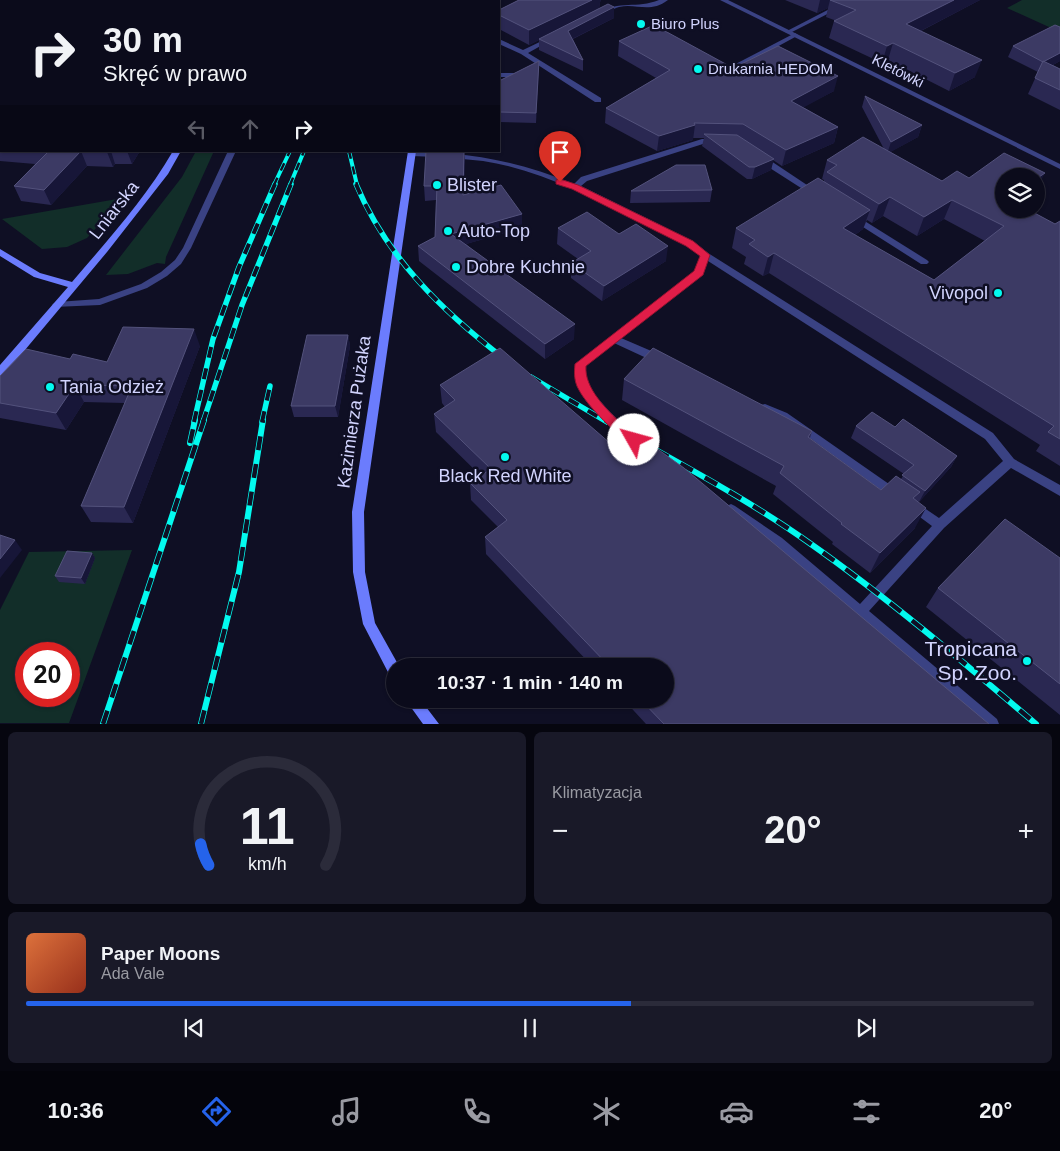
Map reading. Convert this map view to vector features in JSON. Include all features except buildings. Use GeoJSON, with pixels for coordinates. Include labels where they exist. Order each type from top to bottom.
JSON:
{"type":"FeatureCollection","features":[{"type":"Feature","properties":{"kind":"street"},"geometry":{"type":"LineString","coordinates":[[592,18],[618,5],[650,6],[664,0]]}},
{"type":"Feature","properties":{"kind":"street","name":"Kletówki"},"geometry":{"type":"LineString","coordinates":[[723,0],[1060,168]]}},
{"type":"Feature","properties":{"kind":"street"},"geometry":{"type":"LineString","coordinates":[[726,71],[852,0]]}},
{"type":"Feature","properties":{"kind":"street"},"geometry":{"type":"LineString","coordinates":[[523,52],[558,35]]}},
{"type":"Feature","properties":{"kind":"street"},"geometry":{"type":"LineString","coordinates":[[500,41],[523,52],[598,100]]}},
{"type":"Feature","properties":{"kind":"street"},"geometry":{"type":"LineString","coordinates":[[500,75],[513,75]]}},
{"type":"Feature","properties":{"kind":"street"},"geometry":{"type":"LineString","coordinates":[[575,187],[584,179],[705,141],[721,142]]}},
{"type":"Feature","properties":{"kind":"street","name":"Lniarska"},"geometry":{"type":"LineString","coordinates":[[0,372],[104,250],[159,180],[176,152]]}},
{"type":"Feature","properties":{"kind":"street"},"geometry":{"type":"LineString","coordinates":[[57,305],[100,302],[144,286],[164,274],[178,262],[187,248],[232,152]]}},
{"type":"Feature","properties":{"kind":"street"},"geometry":{"type":"LineString","coordinates":[[412,153],[475,156],[498,160],[575,187],[690,243],[705,255],[989,436],[1010,462],[1060,491]]}},
{"type":"Feature","properties":{"kind":"street","name":"Kazimierza Pużaka"},"geometry":{"type":"LineString","coordinates":[[387,658],[369,624],[359,572],[358,512],[412,153]]}},
{"type":"Feature","properties":{"kind":"street"},"geometry":{"type":"LineString","coordinates":[[753,153],[826,200]]}},
{"type":"Feature","properties":{"kind":"street"},"geometry":{"type":"LineString","coordinates":[[851,215],[924,262]]}},
{"type":"Feature","properties":{"kind":"street"},"geometry":{"type":"LineString","coordinates":[[0,252],[37,275],[73,285]]}},
{"type":"Feature","properties":{"kind":"street"},"geometry":{"type":"LineString","coordinates":[[642,445],[619,428],[584,389],[580,375],[580,364],[699,273],[705,255]]}},
{"type":"Feature","properties":{"kind":"street"},"geometry":{"type":"LineString","coordinates":[[614,339],[667,363]]}},
{"type":"Feature","properties":{"kind":"street"},"geometry":{"type":"LineString","coordinates":[[756,404],[783,416],[940,526]]}},
{"type":"Feature","properties":{"kind":"street"},"geometry":{"type":"LineString","coordinates":[[860,612],[940,526],[1010,462]]}},
{"type":"Feature","properties":{"kind":"street"},"geometry":{"type":"LineString","coordinates":[[722,502],[778,542],[992,724]]}},
{"type":"Feature","properties":{"kind":"street"},"geometry":{"type":"LineString","coordinates":[[419,708],[432,724]]}},
{"type":"Feature","properties":{"kind":"green space"},"geometry":{"type":"Polygon","coordinates":[[[1022,0],[1060,0],[1060,32],[1007,8],[1022,0]]]}},
{"type":"Feature","properties":{"kind":"green space"},"geometry":{"type":"Polygon","coordinates":[[[195,152],[214,152],[166,257],[165,264],[157,263],[128,274],[106,275],[182,177],[195,152]]]}},
{"type":"Feature","properties":{"kind":"green space"},"geometry":{"type":"Polygon","coordinates":[[[123,198],[87,238],[67,247],[42,249],[2,219],[123,198]]]}},
{"type":"Feature","properties":{"kind":"green space"},"geometry":{"type":"Polygon","coordinates":[[[132,550],[80,693],[80,642],[15,642],[15,707],[75,707],[69,723],[0,723],[0,610],[29,552],[132,550]]]}},
{"type":"Feature","properties":{"kind":"railway"},"geometry":{"type":"LineString","coordinates":[[274,185],[290,152]]}},
{"type":"Feature","properties":{"kind":"railway"},"geometry":{"type":"LineString","coordinates":[[290,185],[304,152]]}},
{"type":"Feature","properties":{"kind":"railway"},"geometry":{"type":"LineString","coordinates":[[349,152],[357,185]]}},
{"type":"Feature","properties":{"kind":"railway"},"geometry":{"type":"LineString","coordinates":[[194,422],[213,339],[239,267],[275,184]]}},
{"type":"Feature","properties":{"kind":"railway"},"geometry":{"type":"LineString","coordinates":[[203,422],[242,305],[291,184]]}},
{"type":"Feature","properties":{"kind":"railway"},"geometry":{"type":"LineString","coordinates":[[356,184],[369,211],[400,260],[460,323],[506,360]]}},
{"type":"Feature","properties":{"kind":"railway"},"geometry":{"type":"LineString","coordinates":[[531,377],[607,422]]}},
{"type":"Feature","properties":{"kind":"railway"},"geometry":{"type":"LineString","coordinates":[[262,422],[270,386]]}},
{"type":"Feature","properties":{"kind":"railway"},"geometry":{"type":"LineString","coordinates":[[190,443],[195,420]]}},
{"type":"Feature","properties":{"kind":"railway"},"geometry":{"type":"LineString","coordinates":[[103,724],[204,420]]}},
{"type":"Feature","properties":{"kind":"railway"},"geometry":{"type":"LineString","coordinates":[[201,724],[239,572],[263,420]]}},
{"type":"Feature","properties":{"kind":"railway"},"geometry":{"type":"LineString","coordinates":[[605,420],[639,440]]}},
{"type":"Feature","properties":{"kind":"railway"},"geometry":{"type":"LineString","coordinates":[[656,450],[753,506],[790,529],[838,563],[924,630],[1036,724]]}},
{"type":"Feature","properties":{"kind":"place","name":"Biuro Plus"},"geometry":{"type":"Point","coordinates":[641,24]}},
{"type":"Feature","properties":{"kind":"place","name":"Drukarnia HEDOM"},"geometry":{"type":"Point","coordinates":[698,69]}},
{"type":"Feature","properties":{"kind":"place","name":"Blister"},"geometry":{"type":"Point","coordinates":[437,185]}},
{"type":"Feature","properties":{"kind":"place","name":"Auto-Top"},"geometry":{"type":"Point","coordinates":[448,231]}},
{"type":"Feature","properties":{"kind":"place","name":"Dobre Kuchnie"},"geometry":{"type":"Point","coordinates":[456,267]}},
{"type":"Feature","properties":{"kind":"place","name":"Vivopol"},"geometry":{"type":"Point","coordinates":[998,293]}},
{"type":"Feature","properties":{"kind":"place","name":"Tania Odzież"},"geometry":{"type":"Point","coordinates":[50,387]}},
{"type":"Feature","properties":{"kind":"place","name":"Black Red White"},"geometry":{"type":"Point","coordinates":[505,457]}},
{"type":"Feature","properties":{"kind":"place","name":"Tropicana Sp. Zoo."},"geometry":{"type":"Point","coordinates":[1027,661]}},
{"type":"Feature","properties":{"kind":"route"},"geometry":{"type":"LineString","coordinates":[[560,182],[575,187],[690,243],[705,255],[699,273],[580,364],[580,375],[584,389],[619,428],[634,440]]}}]}
